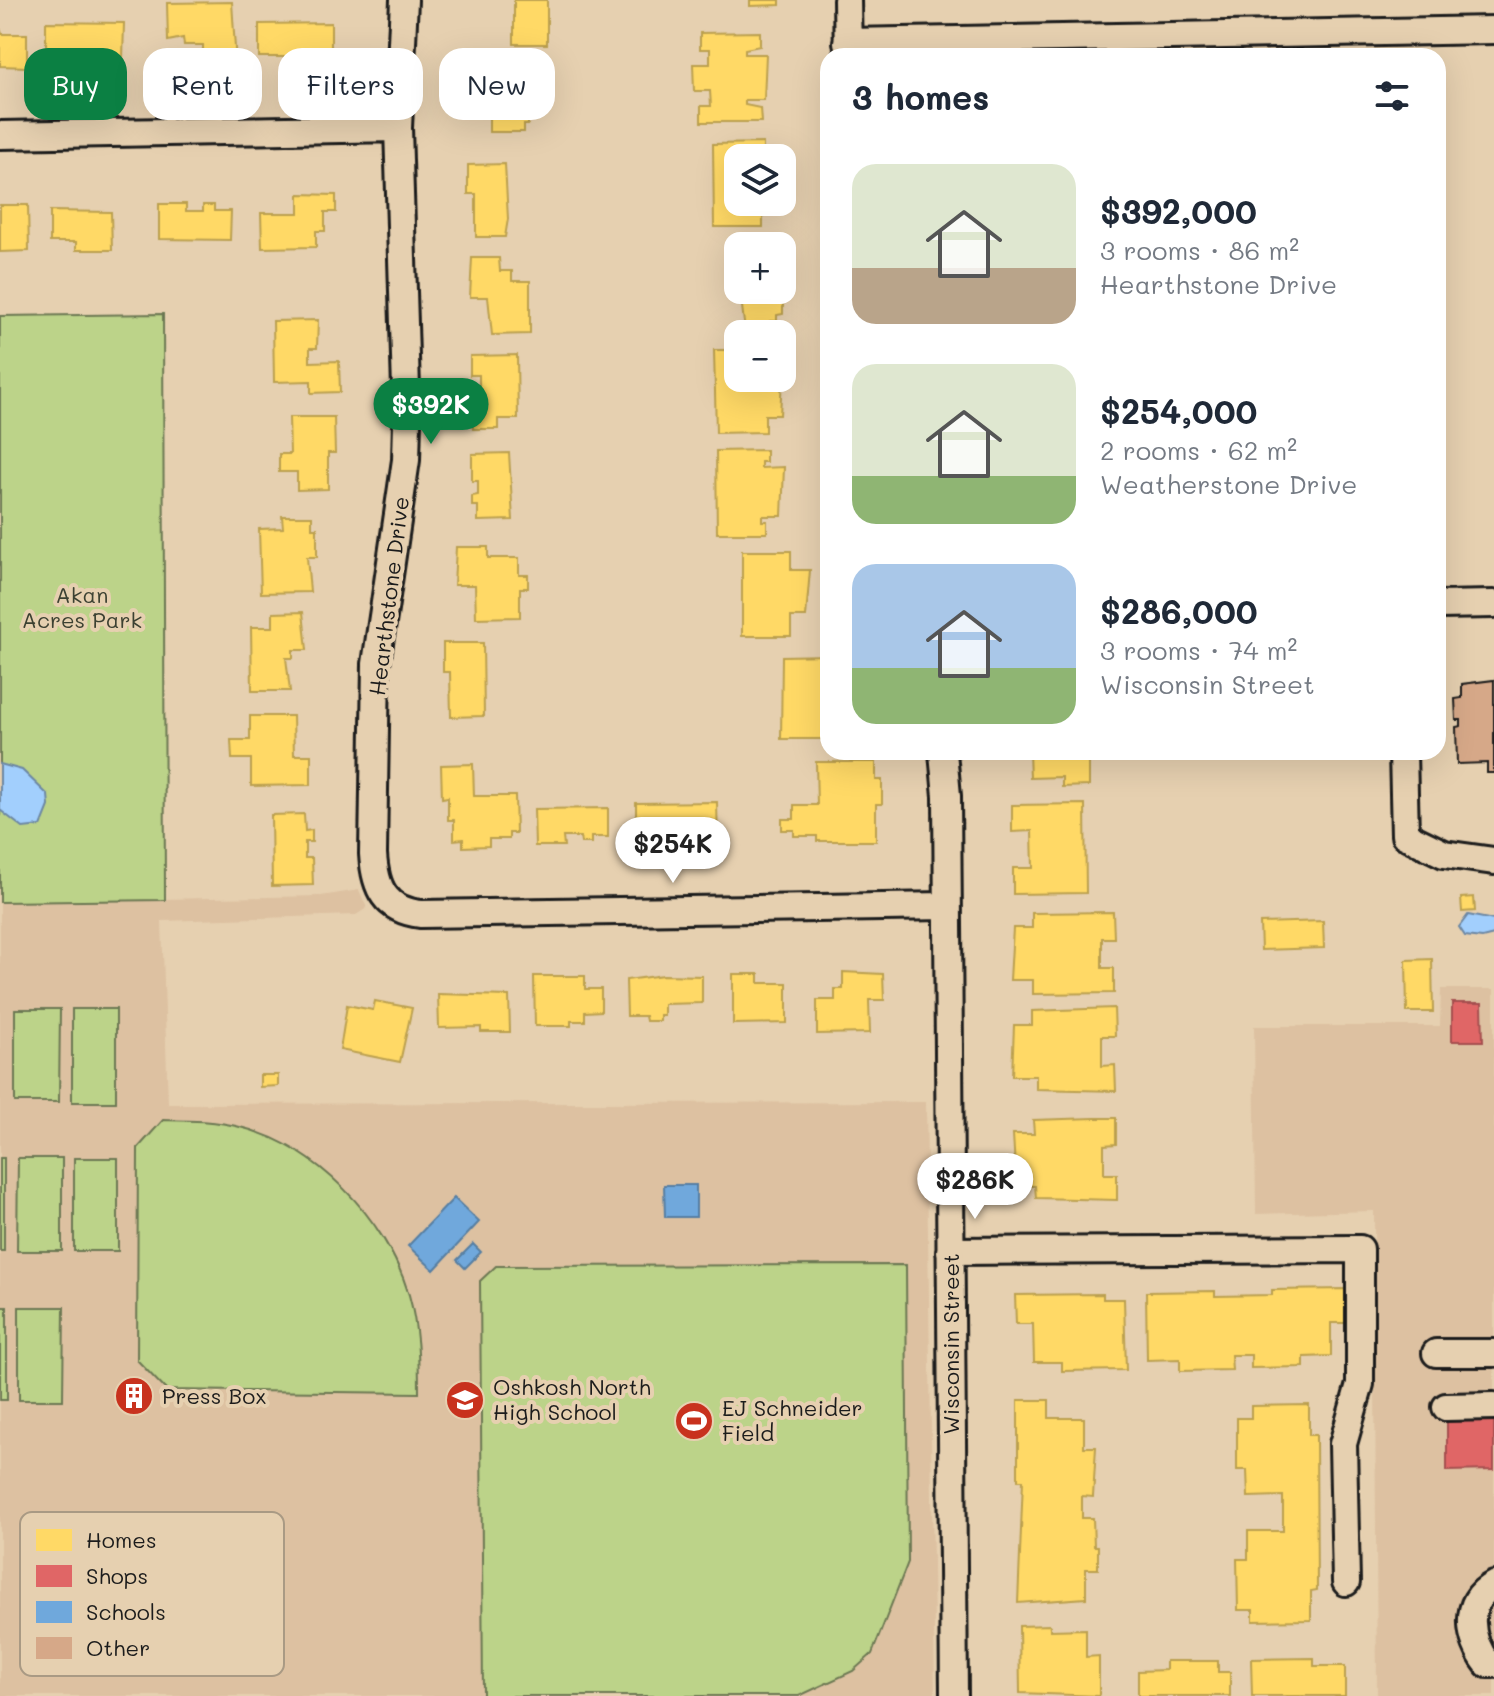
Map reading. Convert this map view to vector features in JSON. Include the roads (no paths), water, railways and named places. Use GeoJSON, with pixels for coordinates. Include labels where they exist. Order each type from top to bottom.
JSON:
{"type":"FeatureCollection","features":[{"type":"Feature","properties":{"kind":"street","name":"Hearthstone Drive"},"geometry":{"type":"LineString","coordinates":[[404,0],[398,128],[406,460],[376,664],[375,883],[387,900],[405,912],[421,914],[947,906]]}},
{"type":"Feature","properties":{"kind":"street"},"geometry":{"type":"LineString","coordinates":[[847,0],[848,48]]}},
{"type":"Feature","properties":{"kind":"street"},"geometry":{"type":"LineString","coordinates":[[995,48],[1346,44],[1494,30]]}},
{"type":"Feature","properties":{"kind":"street"},"geometry":{"type":"LineString","coordinates":[[0,135],[398,128]]}},
{"type":"Feature","properties":{"kind":"street"},"geometry":{"type":"LineString","coordinates":[[1446,605],[1494,604]]}},
{"type":"Feature","properties":{"kind":"street","name":"Wisconsin Street"},"geometry":{"type":"LineString","coordinates":[[943,760],[954,1696]]}},
{"type":"Feature","properties":{"kind":"street"},"geometry":{"type":"LineString","coordinates":[[1403,760],[1405,835],[1444,854],[1494,861]]}},
{"type":"Feature","properties":{"kind":"street"},"geometry":{"type":"LineString","coordinates":[[950,1251],[1360,1249],[1360,1384],[1343,1444],[1346,1582]]}},
{"type":"Feature","properties":{"kind":"street"},"geometry":{"type":"LineString","coordinates":[[1436,1353],[1494,1353]]}},
{"type":"Feature","properties":{"kind":"street"},"geometry":{"type":"LineString","coordinates":[[1446,1407],[1494,1406]]}},
{"type":"Feature","properties":{"kind":"street"},"geometry":{"type":"LineString","coordinates":[[1494,1585],[1483,1591],[1471,1610],[1476,1648],[1488,1664],[1494,1664]]}},
{"type":"Feature","properties":{"kind":"water"},"geometry":{"type":"Polygon","coordinates":[[[0,764],[22,770],[48,795],[49,806],[41,826],[23,828],[0,810],[0,764]]]}},
{"type":"Feature","properties":{"kind":"water"},"geometry":{"type":"Polygon","coordinates":[[[1468,915],[1494,920],[1494,935],[1482,938],[1465,936],[1459,927],[1468,915]]]}},
{"type":"Feature","properties":{"kind":"place","name":"Press Box"},"geometry":{"type":"Point","coordinates":[134,1396]}},
{"type":"Feature","properties":{"kind":"place","name":"Oshkosh North High School"},"geometry":{"type":"Point","coordinates":[465,1400]}},
{"type":"Feature","properties":{"kind":"place","name":"EJ Schneider Field"},"geometry":{"type":"Point","coordinates":[694,1421]}},
{"type":"Feature","properties":{"kind":"park label","name":"Akan Acres Park"},"geometry":{"type":"Point","coordinates":[82,608]}}]}
